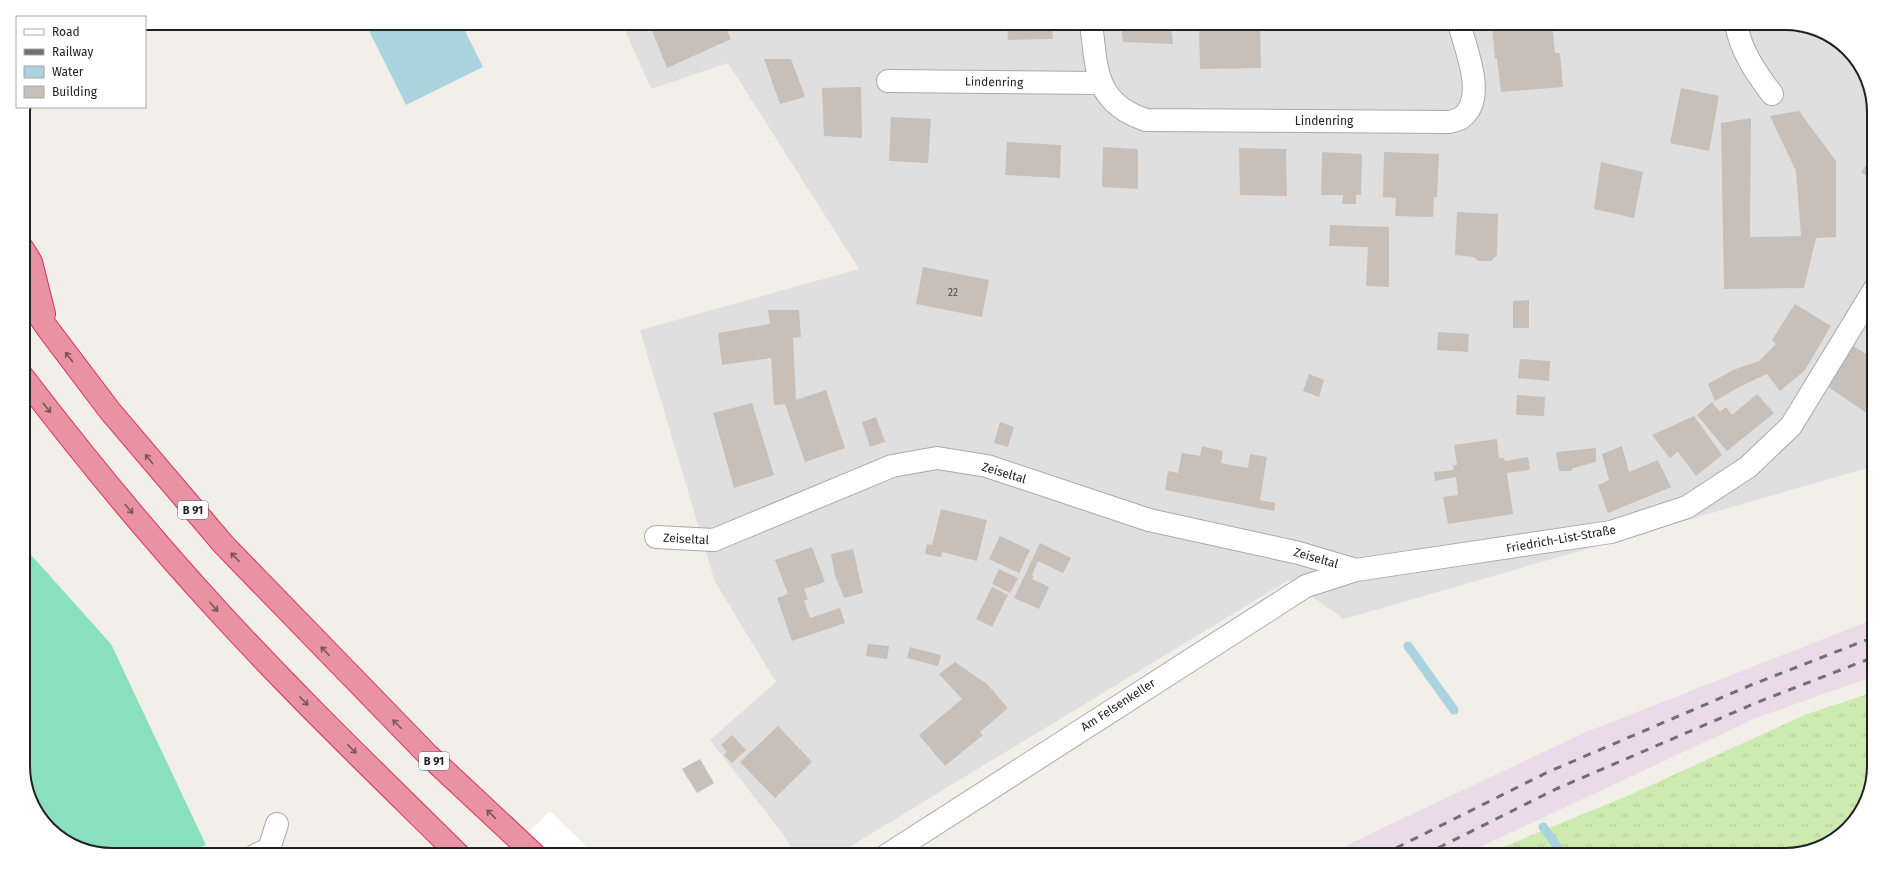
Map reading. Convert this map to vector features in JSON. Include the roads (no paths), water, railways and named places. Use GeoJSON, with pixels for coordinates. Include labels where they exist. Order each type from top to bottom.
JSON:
{"type":"FeatureCollection","features":[{"type":"Feature","properties":{"kind":"highway"},"geometry":{"type":"LineString","coordinates":[[30,260],[48,329]]}},
{"type":"Feature","properties":{"kind":"highway","name":"B 91"},"geometry":{"type":"LineString","coordinates":[[30,303],[110,411],[224,545],[428,755],[527,848]]}},
{"type":"Feature","properties":{"kind":"highway"},"geometry":{"type":"LineString","coordinates":[[30,386],[77,446],[219,612],[330,727],[452,848]]}},
{"type":"Feature","properties":{"kind":"street","name":"Lindenring"},"geometry":{"type":"LineString","coordinates":[[1092,30],[1100,83],[1107,95],[1118,106],[1131,115],[1146,120],[1449,122],[1461,118],[1474,97],[1475,83],[1461,30]]}},
{"type":"Feature","properties":{"kind":"street"},"geometry":{"type":"LineString","coordinates":[[1738,30],[1747,56],[1757,75],[1772,94]]}},
{"type":"Feature","properties":{"kind":"street","name":"Lindenring"},"geometry":{"type":"LineString","coordinates":[[888,81],[1100,83]]}},
{"type":"Feature","properties":{"kind":"street","name":"Friedrich-List-Straße"},"geometry":{"type":"LineString","coordinates":[[1356,570],[1611,532],[1687,507],[1748,467],[1791,426],[1867,301]]}},
{"type":"Feature","properties":{"kind":"street","name":"Zeiseltal"},"geometry":{"type":"LineString","coordinates":[[656,537],[714,540],[892,466],[937,458],[987,466],[1149,520],[1300,553],[1356,570]]}},
{"type":"Feature","properties":{"kind":"street","name":"Am Felsenkeller"},"geometry":{"type":"LineString","coordinates":[[898,848],[1306,586],[1356,570]]}},
{"type":"Feature","properties":{"kind":"street"},"geometry":{"type":"LineString","coordinates":[[269,848],[277,824]]}},
{"type":"Feature","properties":{"kind":"water"},"geometry":{"type":"Polygon","coordinates":[[[368,30],[464,30],[483,67],[406,105],[368,30]]]}},
{"type":"Feature","properties":{"kind":"waterway"},"geometry":{"type":"LineString","coordinates":[[1408,646],[1454,710]]}},
{"type":"Feature","properties":{"kind":"waterway"},"geometry":{"type":"LineString","coordinates":[[1543,827],[1557,846]]}},
{"type":"Feature","properties":{"kind":"railway"},"geometry":{"type":"LineString","coordinates":[[1396,848],[1548,772],[1751,685],[1867,640]]}},
{"type":"Feature","properties":{"kind":"railway"},"geometry":{"type":"LineString","coordinates":[[1438,848],[1556,789],[1758,702],[1867,660]]}}]}
